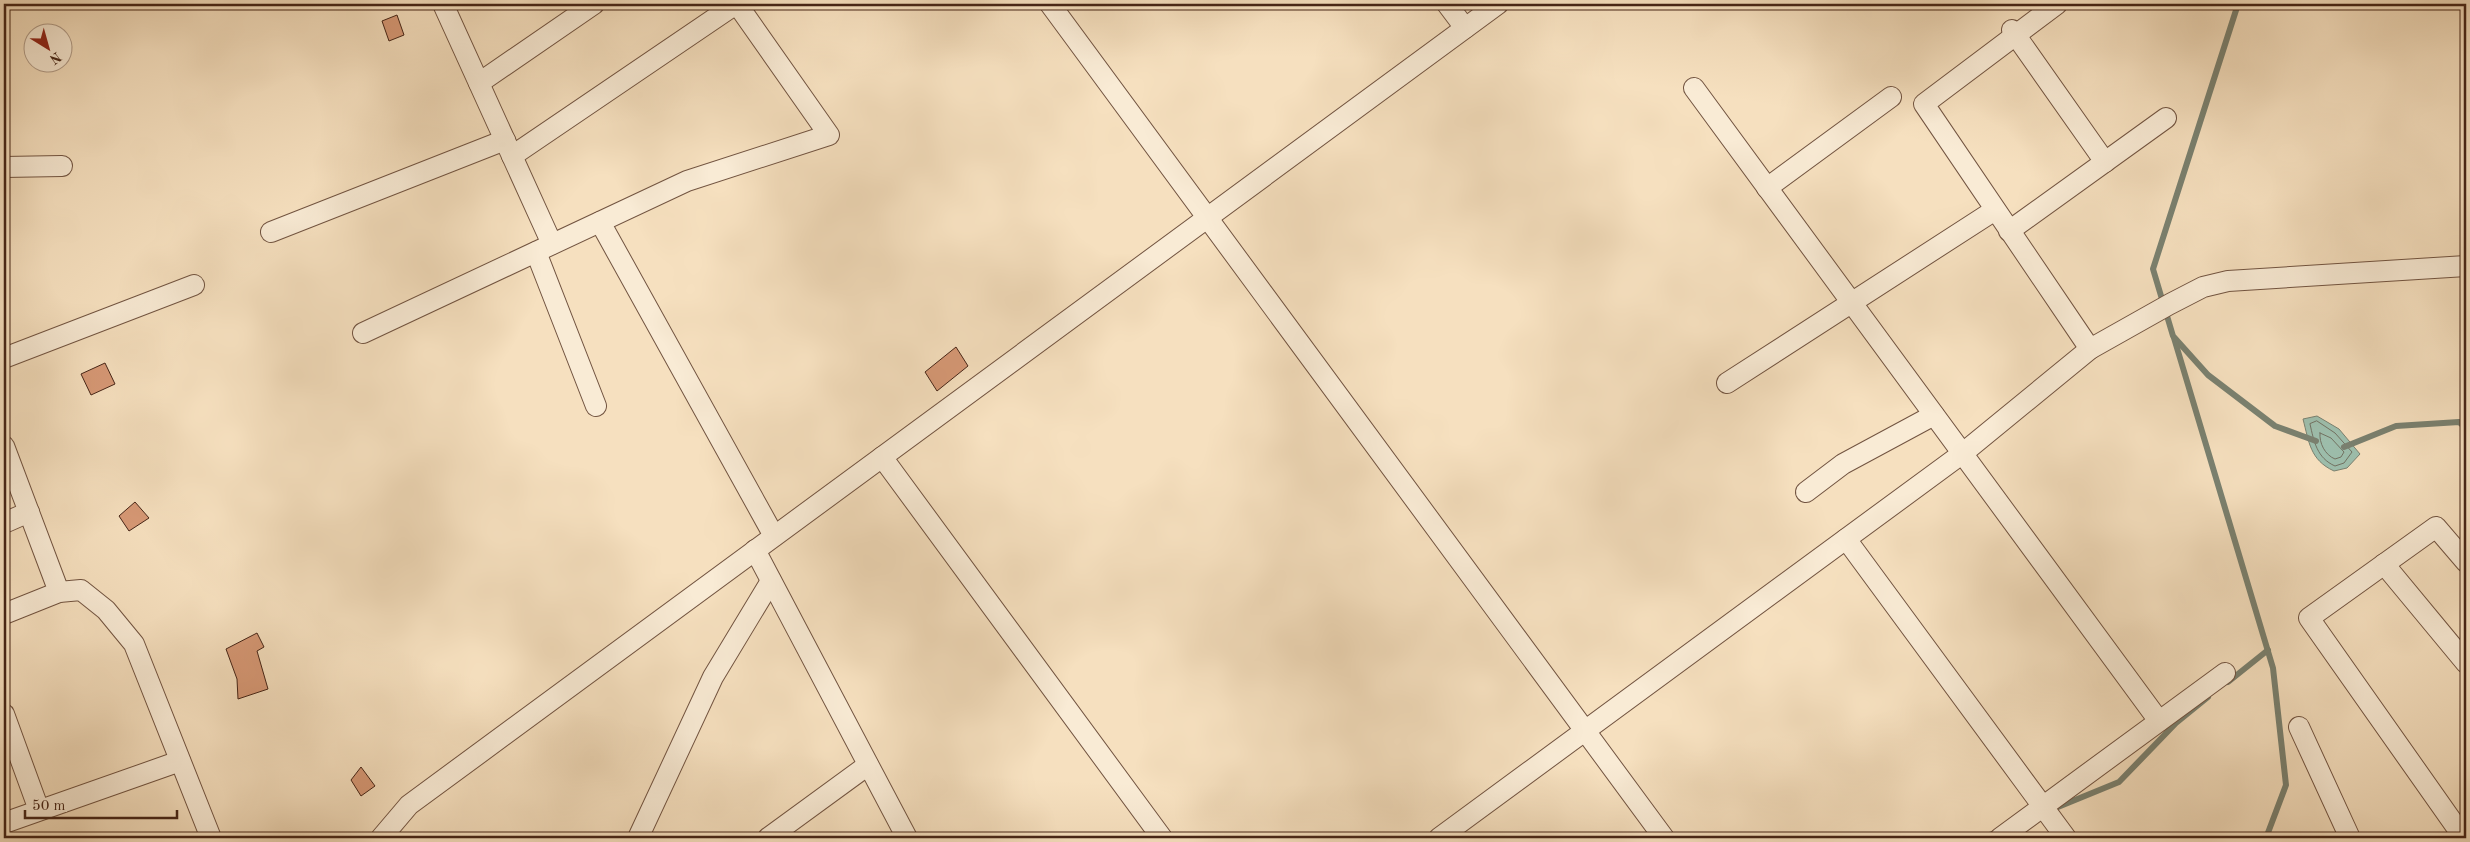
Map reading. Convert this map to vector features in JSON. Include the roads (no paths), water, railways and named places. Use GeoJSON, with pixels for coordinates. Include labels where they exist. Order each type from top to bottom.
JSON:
{"type":"FeatureCollection","features":[{"type":"Feature","properties":{"kind":"street"},"geometry":{"type":"LineString","coordinates":[[443,4],[508,148],[544,248],[596,406]]}},
{"type":"Feature","properties":{"kind":"street"},"geometry":{"type":"LineString","coordinates":[[479,83],[594,4]]}},
{"type":"Feature","properties":{"kind":"street"},"geometry":{"type":"LineString","coordinates":[[271,232],[508,148],[736,4],[829,135],[687,181],[363,333]]}},
{"type":"Feature","properties":{"kind":"street"},"geometry":{"type":"LineString","coordinates":[[1050,4],[1664,838]]}},
{"type":"Feature","properties":{"kind":"street"},"geometry":{"type":"LineString","coordinates":[[1447,4],[1465,28]]}},
{"type":"Feature","properties":{"kind":"street"},"geometry":{"type":"LineString","coordinates":[[381,838],[409,805],[1498,4]]}},
{"type":"Feature","properties":{"kind":"street"},"geometry":{"type":"LineString","coordinates":[[2057,4],[2013,33],[1924,104],[2090,349]]}},
{"type":"Feature","properties":{"kind":"street"},"geometry":{"type":"LineString","coordinates":[[2013,33],[2105,162]]}},
{"type":"Feature","properties":{"kind":"street"},"geometry":{"type":"LineString","coordinates":[[1694,88],[2159,721]]}},
{"type":"Feature","properties":{"kind":"street"},"geometry":{"type":"LineString","coordinates":[[1767,188],[1891,96]]}},
{"type":"Feature","properties":{"kind":"street"},"geometry":{"type":"LineString","coordinates":[[2009,231],[2166,118]]}},
{"type":"Feature","properties":{"kind":"street"},"geometry":{"type":"LineString","coordinates":[[5,164],[62,166]]}},
{"type":"Feature","properties":{"kind":"street"},"geometry":{"type":"LineString","coordinates":[[1727,383],[1995,210]]}},
{"type":"Feature","properties":{"kind":"street"},"geometry":{"type":"LineString","coordinates":[[600,222],[774,536]]}},
{"type":"Feature","properties":{"kind":"street"},"geometry":{"type":"LineString","coordinates":[[1439,838],[1962,453],[2090,349],[2203,287],[2228,281],[2466,266]]}},
{"type":"Feature","properties":{"kind":"street"},"geometry":{"type":"LineString","coordinates":[[4,358],[194,285]]}},
{"type":"Feature","properties":{"kind":"street"},"geometry":{"type":"LineString","coordinates":[[1806,492],[1843,464],[1934,415]]}},
{"type":"Feature","properties":{"kind":"street"},"geometry":{"type":"LineString","coordinates":[[4,446],[59,592]]}},
{"type":"Feature","properties":{"kind":"street"},"geometry":{"type":"LineString","coordinates":[[882,457],[1162,838]]}},
{"type":"Feature","properties":{"kind":"street"},"geometry":{"type":"LineString","coordinates":[[4,523],[29,512]]}},
{"type":"Feature","properties":{"kind":"street"},"geometry":{"type":"LineString","coordinates":[[2464,838],[2309,618],[2436,527],[2466,562]]}},
{"type":"Feature","properties":{"kind":"street"},"geometry":{"type":"LineString","coordinates":[[1846,539],[2066,838]]}},
{"type":"Feature","properties":{"kind":"street"},"geometry":{"type":"LineString","coordinates":[[755,550],[907,838]]}},
{"type":"Feature","properties":{"kind":"street"},"geometry":{"type":"LineString","coordinates":[[2384,564],[2466,663]]}},
{"type":"Feature","properties":{"kind":"street"},"geometry":{"type":"LineString","coordinates":[[638,838],[713,677],[772,581]]}},
{"type":"Feature","properties":{"kind":"street"},"geometry":{"type":"LineString","coordinates":[[4,614],[59,592],[81,590],[106,610],[134,644],[211,838]]}},
{"type":"Feature","properties":{"kind":"street"},"geometry":{"type":"LineString","coordinates":[[2000,838],[2225,673]]}},
{"type":"Feature","properties":{"kind":"street"},"geometry":{"type":"LineString","coordinates":[[4,714],[39,810]]}},
{"type":"Feature","properties":{"kind":"street"},"geometry":{"type":"LineString","coordinates":[[2300,728],[2350,838]]}},
{"type":"Feature","properties":{"kind":"street"},"geometry":{"type":"LineString","coordinates":[[4,822],[180,761]]}},
{"type":"Feature","properties":{"kind":"street"},"geometry":{"type":"LineString","coordinates":[[768,838],[868,765]]}},
{"type":"Feature","properties":{"kind":"water"},"geometry":{"type":"Polygon","coordinates":[[[2317,416],[2339,429],[2360,454],[2347,468],[2334,471],[2326,467],[2315,456],[2309,443],[2303,419],[2317,416]]]}},
{"type":"Feature","properties":{"kind":"waterway"},"geometry":{"type":"LineString","coordinates":[[2238,4],[2153,269],[2173,336],[2208,375],[2275,426],[2316,441]]}},
{"type":"Feature","properties":{"kind":"waterway"},"geometry":{"type":"LineString","coordinates":[[2174,338],[2273,668],[2286,785],[2266,838]]}},
{"type":"Feature","properties":{"kind":"waterway"},"geometry":{"type":"LineString","coordinates":[[2344,447],[2396,426],[2459,422],[2466,428]]}},
{"type":"Feature","properties":{"kind":"waterway"},"geometry":{"type":"LineString","coordinates":[[2228,682],[2268,650]]}},
{"type":"Feature","properties":{"kind":"waterway"},"geometry":{"type":"LineString","coordinates":[[2053,809],[2119,782],[2176,723],[2208,697]]}},
{"type":"Feature","properties":{"kind":"waterway"},"geometry":{"type":"LineString","coordinates":[[1982,838],[1997,832]]}}]}
